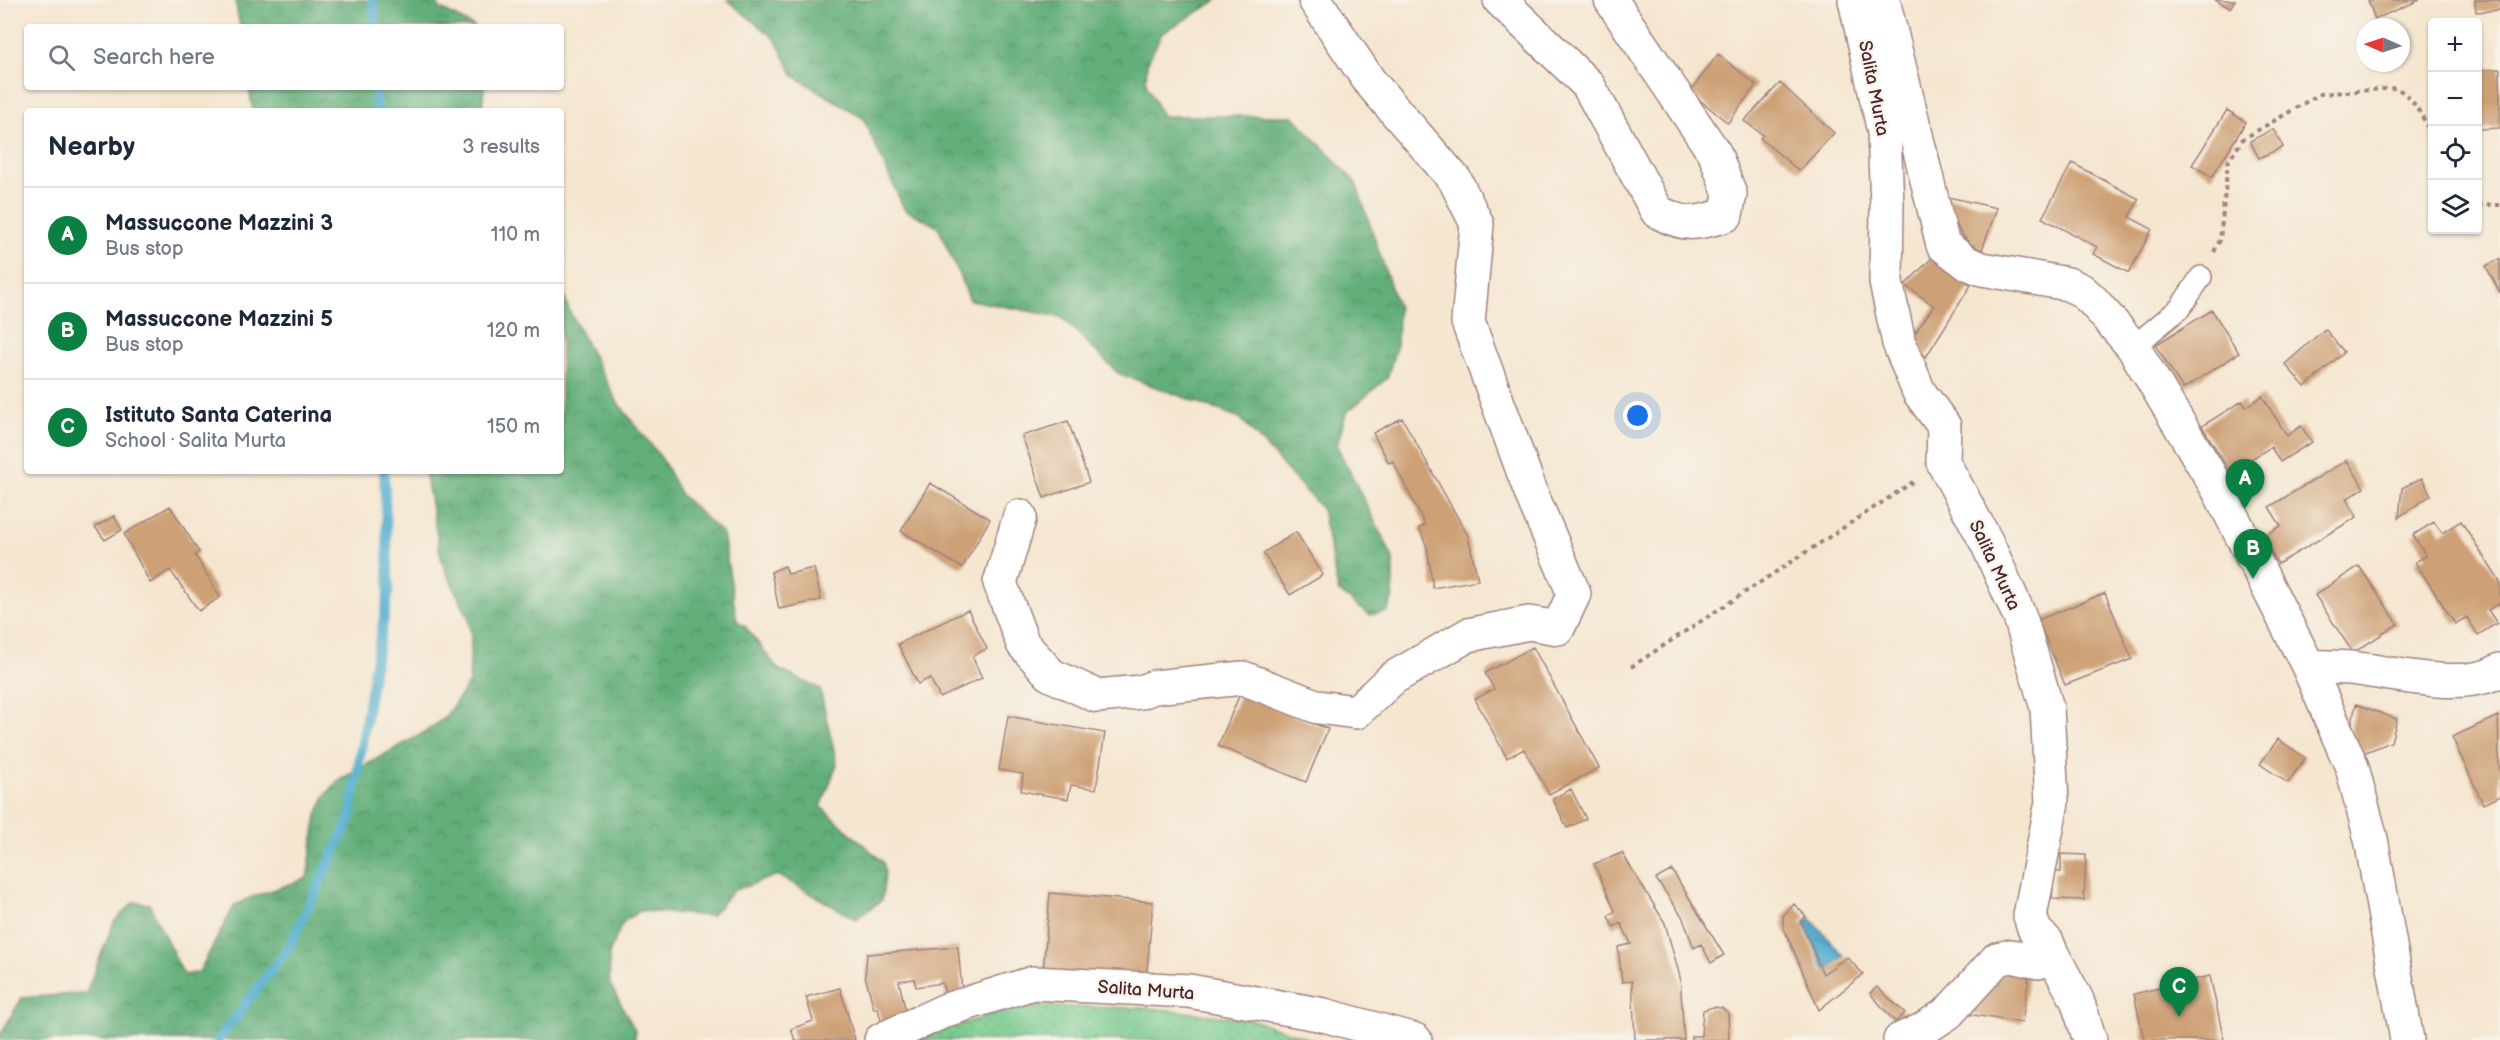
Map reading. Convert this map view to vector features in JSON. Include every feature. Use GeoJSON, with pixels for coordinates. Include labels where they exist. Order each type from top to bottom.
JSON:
{"type":"FeatureCollection","features":[{"type":"Feature","properties":{"kind":"street"},"geometry":{"type":"LineString","coordinates":[[1020,516],[1000,583],[1023,644],[1050,675],[1097,696],[1141,692],[1154,687],[1244,678],[1318,707],[1356,712],[1393,678],[1468,635],[1529,622],[1558,628],[1574,594],[1532,495],[1467,322],[1477,224],[1455,180],[1370,82],[1315,0]]}},
{"type":"Feature","properties":{"kind":"street"},"geometry":{"type":"LineString","coordinates":[[1500,0],[1588,85],[1657,211],[1676,222],[1701,222],[1726,215],[1730,194],[1715,154],[1611,0]]}},
{"type":"Feature","properties":{"kind":"street","name":"Salita Murta"},"geometry":{"type":"LineString","coordinates":[[1856,0],[1884,132],[1887,205],[1886,282],[1899,343],[1919,392],[1944,426],[1943,462],[1987,543],[2020,617],[2047,708],[2052,802],[2030,916],[2035,931],[2047,942],[2077,1000],[2090,1040]]}},
{"type":"Feature","properties":{"kind":"street"},"geometry":{"type":"LineString","coordinates":[[1883,0],[1943,245],[1967,263],[1982,269],[2068,284],[2081,290],[2115,324],[2133,347],[2218,489],[2308,666],[2352,766],[2371,839],[2407,1040]]}},
{"type":"Feature","properties":{"kind":"street"},"geometry":{"type":"LineString","coordinates":[[2308,666],[2351,668],[2424,679],[2459,680],[2491,676],[2500,670]]}},
{"type":"Feature","properties":{"kind":"street"},"geometry":{"type":"LineString","coordinates":[[1900,1040],[1922,1030],[1948,1013],[1997,959],[2011,956],[2038,962],[2052,954]]}},
{"type":"Feature","properties":{"kind":"street","name":"Salita Murta"},"geometry":{"type":"LineString","coordinates":[[881,1040],[946,1010],[1033,983],[1189,991],[1324,1015],[1415,1040]]}},
{"type":"Feature","properties":{"kind":"lane"},"geometry":{"type":"LineString","coordinates":[[2133,347],[2180,308],[2201,277]]}},
{"type":"Feature","properties":{"kind":"path"},"geometry":{"type":"LineString","coordinates":[[2201,277],[2220,240],[2228,162],[2243,139],[2320,94],[2396,88],[2406,93],[2428,127]]}},
{"type":"Feature","properties":{"kind":"path"},"geometry":{"type":"LineString","coordinates":[[2482,205],[2500,205]]}},
{"type":"Feature","properties":{"kind":"path"},"geometry":{"type":"LineString","coordinates":[[1631,667],[1943,462]]}},
{"type":"Feature","properties":{"kind":"green space"},"geometry":{"type":"Polygon","coordinates":[[[235,0],[437,0],[439,8],[469,24],[239,24],[235,0]]]}},
{"type":"Feature","properties":{"kind":"green space"},"geometry":{"type":"Polygon","coordinates":[[[727,0],[1218,0],[1162,33],[1147,64],[1146,83],[1162,116],[1293,116],[1356,183],[1398,308],[1397,345],[1387,378],[1346,413],[1337,446],[1393,558],[1393,597],[1387,612],[1369,615],[1338,591],[1322,509],[1240,418],[1118,373],[1061,317],[970,300],[938,227],[904,209],[863,118],[794,76],[775,39],[727,0]]]}},
{"type":"Feature","properties":{"kind":"green space"},"geometry":{"type":"Polygon","coordinates":[[[250,90],[484,90],[482,108],[252,108],[250,90]]]}},
{"type":"Feature","properties":{"kind":"green space"},"geometry":{"type":"Polygon","coordinates":[[[564,296],[569,310],[618,403],[662,459],[681,495],[723,534],[737,621],[745,626],[778,669],[820,689],[837,764],[821,807],[883,862],[885,872],[882,900],[856,919],[778,875],[733,891],[711,916],[640,911],[625,920],[609,954],[610,984],[635,1030],[635,1040],[0,1040],[0,1035],[22,998],[86,993],[114,922],[134,902],[149,904],[184,975],[199,972],[234,906],[247,899],[307,878],[317,815],[325,796],[339,780],[428,730],[445,717],[469,683],[471,638],[468,617],[442,563],[426,474],[564,474],[564,296]]]}},
{"type":"Feature","properties":{"kind":"green space"},"geometry":{"type":"Polygon","coordinates":[[[1017,1006],[1151,1008],[1253,1020],[1312,1040],[914,1040],[1017,1006]]]}},
{"type":"Feature","properties":{"kind":"water"},"geometry":{"type":"Polygon","coordinates":[[[1810,918],[1844,956],[1825,971],[1804,922],[1810,918]]]}},
{"type":"Feature","properties":{"kind":"building"},"geometry":{"type":"Polygon","coordinates":[[[2215,0],[2235,0],[2230,8],[2215,0]]]}},
{"type":"Feature","properties":{"kind":"building"},"geometry":{"type":"Polygon","coordinates":[[[2368,0],[2420,0],[2377,18],[2375,18],[2368,0]]]}},
{"type":"Feature","properties":{"kind":"building"},"geometry":{"type":"Polygon","coordinates":[[[2475,0],[2500,0],[2500,10],[2476,12],[2475,0]]]}},
{"type":"Feature","properties":{"kind":"building"},"geometry":{"type":"Polygon","coordinates":[[[1718,54],[1756,85],[1728,123],[1690,92],[1718,54]]]}},
{"type":"Feature","properties":{"kind":"building"},"geometry":{"type":"Polygon","coordinates":[[[2500,69],[2500,128],[2482,129],[2482,70],[2500,69]]]}},
{"type":"Feature","properties":{"kind":"building"},"geometry":{"type":"Polygon","coordinates":[[[1780,83],[1834,133],[1799,171],[1760,138],[1763,135],[1744,121],[1780,83]]]}},
{"type":"Feature","properties":{"kind":"building"},"geometry":{"type":"Polygon","coordinates":[[[2227,110],[2246,122],[2212,177],[2192,165],[2227,110]]]}},
{"type":"Feature","properties":{"kind":"building"},"geometry":{"type":"Polygon","coordinates":[[[2273,129],[2283,147],[2259,158],[2250,141],[2273,129]]]}},
{"type":"Feature","properties":{"kind":"building"},"geometry":{"type":"Polygon","coordinates":[[[2072,163],[2139,199],[2129,217],[2152,229],[2129,273],[2093,254],[2097,247],[2042,218],[2072,163]]]}},
{"type":"Feature","properties":{"kind":"building"},"geometry":{"type":"Polygon","coordinates":[[[1944,196],[1997,208],[1982,250],[1970,244],[1960,232],[1944,196]]]}},
{"type":"Feature","properties":{"kind":"building"},"geometry":{"type":"Polygon","coordinates":[[[1933,257],[1971,285],[1926,357],[1910,340],[1934,306],[1905,285],[1933,257]]]}},
{"type":"Feature","properties":{"kind":"building"},"geometry":{"type":"Polygon","coordinates":[[[2500,259],[2500,293],[2486,266],[2500,259]]]}},
{"type":"Feature","properties":{"kind":"building"},"geometry":{"type":"Polygon","coordinates":[[[2212,310],[2239,353],[2183,389],[2155,345],[2212,310]]]}},
{"type":"Feature","properties":{"kind":"building"},"geometry":{"type":"Polygon","coordinates":[[[2325,329],[2344,352],[2305,387],[2285,364],[2325,329]]]}},
{"type":"Feature","properties":{"kind":"building"},"geometry":{"type":"Polygon","coordinates":[[[2262,396],[2287,436],[2301,426],[2312,442],[2280,462],[2271,447],[2230,472],[2202,426],[2242,401],[2246,407],[2262,396]]]}},
{"type":"Feature","properties":{"kind":"building"},"geometry":{"type":"Polygon","coordinates":[[[1402,418],[1468,536],[1478,580],[1433,588],[1427,547],[1419,528],[1425,525],[1393,461],[1389,463],[1373,433],[1402,418]]]}},
{"type":"Feature","properties":{"kind":"building"},"geometry":{"type":"Polygon","coordinates":[[[1068,421],[1089,482],[1044,498],[1022,436],[1068,421]]]}},
{"type":"Feature","properties":{"kind":"building"},"geometry":{"type":"Polygon","coordinates":[[[2347,460],[2364,488],[2346,499],[2357,517],[2278,564],[2262,537],[2281,526],[2269,507],[2347,460]]]}},
{"type":"Feature","properties":{"kind":"building"},"geometry":{"type":"Polygon","coordinates":[[[2422,478],[2431,495],[2399,517],[2402,488],[2422,478]]]}},
{"type":"Feature","properties":{"kind":"building"},"geometry":{"type":"Polygon","coordinates":[[[930,483],[990,519],[962,568],[901,531],[930,483]]]}},
{"type":"Feature","properties":{"kind":"building"},"geometry":{"type":"Polygon","coordinates":[[[170,506],[199,552],[195,555],[220,597],[199,611],[170,570],[150,583],[124,534],[170,506]]]}},
{"type":"Feature","properties":{"kind":"building"},"geometry":{"type":"Polygon","coordinates":[[[114,516],[122,530],[105,540],[95,527],[114,516]]]}},
{"type":"Feature","properties":{"kind":"building"},"geometry":{"type":"Polygon","coordinates":[[[2461,521],[2500,582],[2500,603],[2488,610],[2497,623],[2478,635],[2467,617],[2455,624],[2415,562],[2426,556],[2413,535],[2434,522],[2442,533],[2461,521]]]}},
{"type":"Feature","properties":{"kind":"building"},"geometry":{"type":"Polygon","coordinates":[[[1296,532],[1323,575],[1290,595],[1263,553],[1296,532]]]}},
{"type":"Feature","properties":{"kind":"building"},"geometry":{"type":"Polygon","coordinates":[[[785,566],[788,574],[814,568],[821,600],[779,609],[771,572],[785,566]]]}},
{"type":"Feature","properties":{"kind":"building"},"geometry":{"type":"Polygon","coordinates":[[[2359,566],[2398,624],[2353,653],[2315,595],[2359,566]]]}},
{"type":"Feature","properties":{"kind":"building"},"geometry":{"type":"Polygon","coordinates":[[[2105,593],[2132,659],[2065,685],[2038,620],[2105,593]]]}},
{"type":"Feature","properties":{"kind":"building"},"geometry":{"type":"Polygon","coordinates":[[[968,610],[987,649],[972,656],[982,678],[940,698],[930,678],[918,684],[898,644],[968,610]]]}},
{"type":"Feature","properties":{"kind":"building"},"geometry":{"type":"Polygon","coordinates":[[[1533,647],[1599,768],[1549,794],[1524,749],[1507,758],[1475,699],[1494,689],[1485,673],[1533,647]]]}},
{"type":"Feature","properties":{"kind":"building"},"geometry":{"type":"Polygon","coordinates":[[[1240,694],[1328,729],[1306,782],[1218,746],[1240,694]]]}},
{"type":"Feature","properties":{"kind":"building"},"geometry":{"type":"Polygon","coordinates":[[[2356,704],[2397,719],[2391,742],[2361,754],[2351,727],[2356,704]]]}},
{"type":"Feature","properties":{"kind":"building"},"geometry":{"type":"Polygon","coordinates":[[[1008,716],[1105,733],[1096,789],[1071,785],[1068,799],[1021,791],[1023,774],[999,770],[1008,716]]]}},
{"type":"Feature","properties":{"kind":"building"},"geometry":{"type":"Polygon","coordinates":[[[2498,716],[2500,796],[2483,804],[2452,737],[2498,716]]]}},
{"type":"Feature","properties":{"kind":"building"},"geometry":{"type":"Polygon","coordinates":[[[2278,739],[2305,758],[2288,783],[2260,764],[2278,739]]]}},
{"type":"Feature","properties":{"kind":"building"},"geometry":{"type":"Polygon","coordinates":[[[1571,789],[1586,819],[1567,828],[1553,799],[1571,789]]]}},
{"type":"Feature","properties":{"kind":"building"},"geometry":{"type":"Polygon","coordinates":[[[1622,853],[1665,923],[1680,977],[1684,1040],[1635,1040],[1632,981],[1622,982],[1618,947],[1631,944],[1621,923],[1613,927],[1608,916],[1615,911],[1594,864],[1622,853]]]}},
{"type":"Feature","properties":{"kind":"building"},"geometry":{"type":"Polygon","coordinates":[[[2061,854],[2086,855],[2084,900],[2052,899],[2054,872],[2061,872],[2061,854]]]}},
{"type":"Feature","properties":{"kind":"building"},"geometry":{"type":"Polygon","coordinates":[[[1672,870],[1724,955],[1711,963],[1701,944],[1694,948],[1682,916],[1656,879],[1672,870]]]}},
{"type":"Feature","properties":{"kind":"building"},"geometry":{"type":"Polygon","coordinates":[[[1050,893],[1153,902],[1146,981],[1043,972],[1050,893]]]}},
{"type":"Feature","properties":{"kind":"building"},"geometry":{"type":"Polygon","coordinates":[[[1794,904],[1806,916],[1801,921],[1823,974],[1847,957],[1863,974],[1819,1010],[1783,926],[1783,916],[1794,904]]]}},
{"type":"Feature","properties":{"kind":"building"},"geometry":{"type":"Polygon","coordinates":[[[958,947],[962,991],[946,997],[942,983],[916,987],[914,979],[899,981],[909,1027],[884,1034],[878,1008],[874,1009],[865,976],[867,954],[958,947]]]}},
{"type":"Feature","properties":{"kind":"building"},"geometry":{"type":"Polygon","coordinates":[[[1998,963],[2030,969],[2022,1023],[1955,1012],[1998,963]]]}},
{"type":"Feature","properties":{"kind":"building"},"geometry":{"type":"Polygon","coordinates":[[[2210,976],[2224,1040],[2144,1040],[2134,994],[2210,976]]]}},
{"type":"Feature","properties":{"kind":"building"},"geometry":{"type":"Polygon","coordinates":[[[1877,987],[1905,1013],[1895,1022],[1870,993],[1877,987]]]}},
{"type":"Feature","properties":{"kind":"building"},"geometry":{"type":"Polygon","coordinates":[[[840,988],[855,1040],[795,1040],[791,1029],[813,1021],[806,997],[840,988]]]}},
{"type":"Feature","properties":{"kind":"building"},"geometry":{"type":"Polygon","coordinates":[[[1713,1007],[1722,1008],[1728,1013],[1729,1040],[1691,1040],[1691,1036],[1701,1036],[1703,1010],[1713,1007]]]}},
{"type":"Feature","properties":{"kind":"waterway"},"geometry":{"type":"LineString","coordinates":[[373,0],[375,24]]}},
{"type":"Feature","properties":{"kind":"waterway"},"geometry":{"type":"LineString","coordinates":[[376,90],[376,108]]}},
{"type":"Feature","properties":{"kind":"waterway"},"geometry":{"type":"LineString","coordinates":[[218,1040],[289,947],[350,819],[389,591],[384,474]]}},
{"type":"Feature","properties":{"kind":"place","name":"Massuccone Mazzini 3"},"geometry":{"type":"Point","coordinates":[2245,509]}},
{"type":"Feature","properties":{"kind":"place","name":"Massuccone Mazzini 5"},"geometry":{"type":"Point","coordinates":[2253,579]}},
{"type":"Feature","properties":{"kind":"place","name":"Istituto Santa Caterina"},"geometry":{"type":"Point","coordinates":[2179,1017]}}]}
